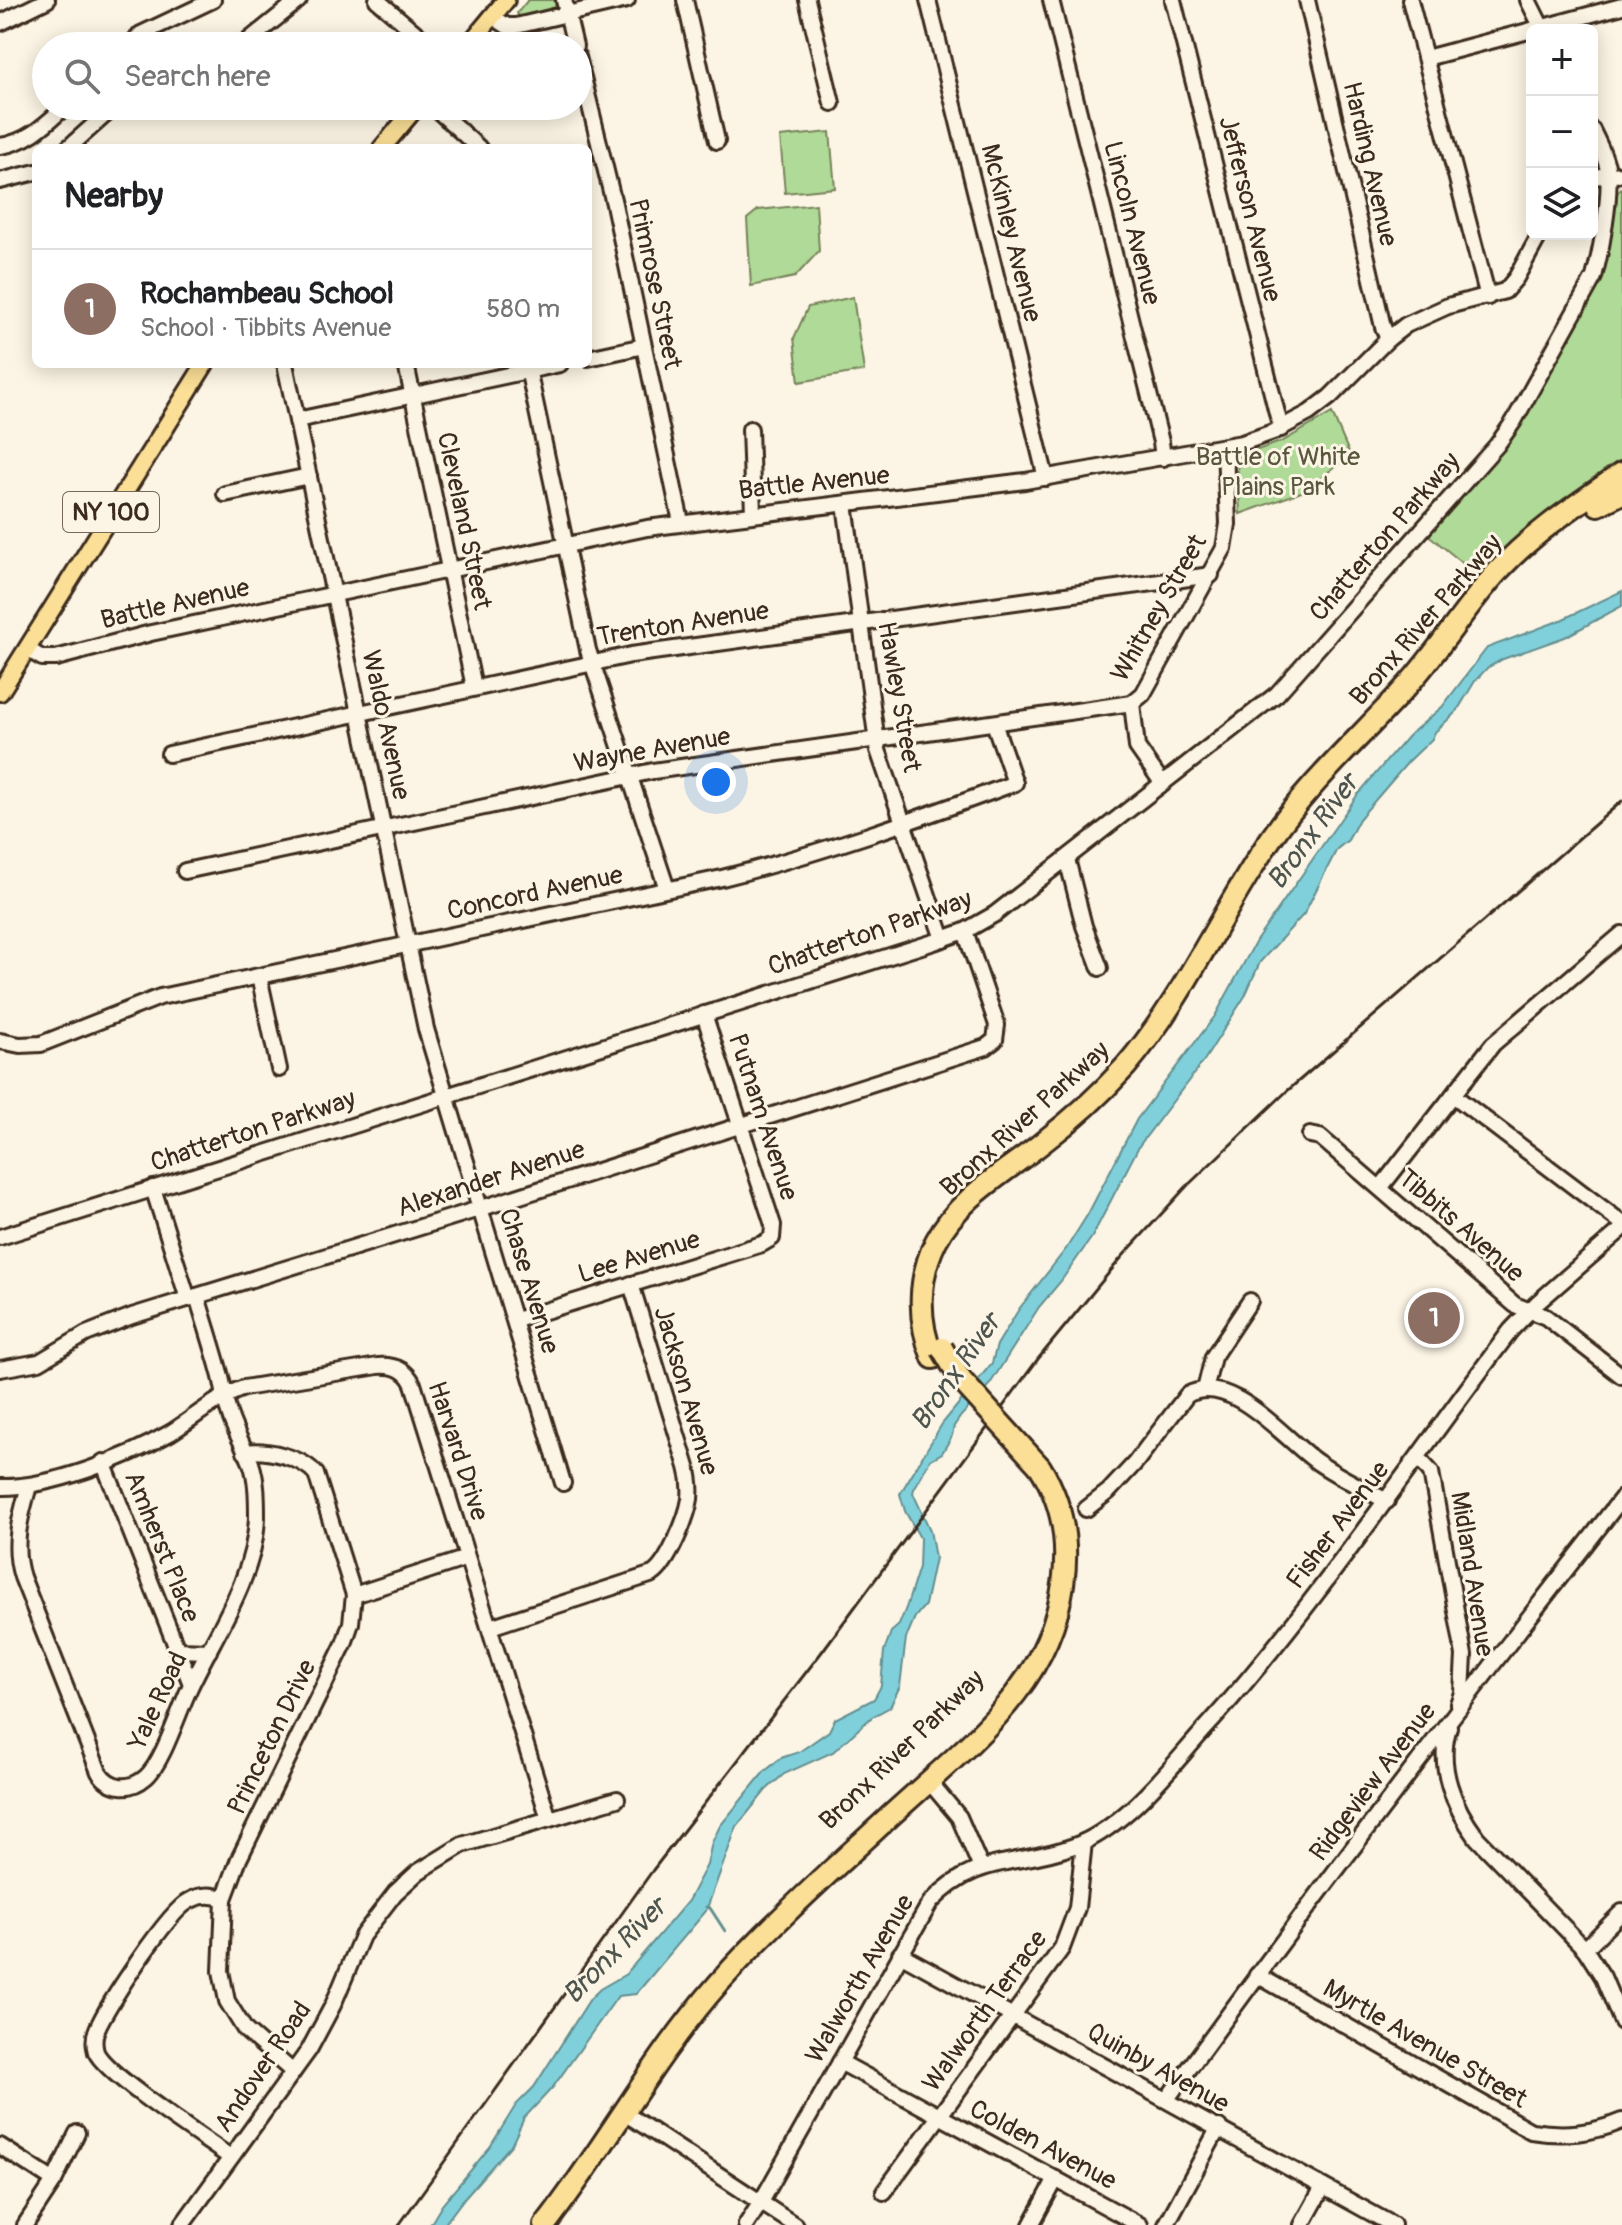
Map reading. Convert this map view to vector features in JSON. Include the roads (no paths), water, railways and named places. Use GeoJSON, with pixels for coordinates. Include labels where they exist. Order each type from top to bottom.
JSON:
{"type":"FeatureCollection","features":[{"type":"Feature","properties":{"kind":"highway","name":"Bronx River Parkway"},"geometry":{"type":"LineString","coordinates":[[530,2225],[680,2030],[733,1967],[1010,1701],[1036,1663],[1051,1629],[1064,1575],[1066,1537],[1057,1500],[938,1353],[923,1323],[922,1294],[929,1258],[946,1225],[972,1198],[1073,1118],[1125,1067],[1162,1017],[1262,853],[1300,800],[1417,674],[1511,558],[1552,523],[1622,473]]}},
{"type":"Feature","properties":{"kind":"highway","name":"Bronx River Parkway"},"geometry":{"type":"LineString","coordinates":[[938,1353],[934,1290],[943,1256],[956,1232],[980,1206],[1089,1120],[1134,1075],[1163,1038],[1272,859],[1311,807],[1428,680],[1512,574],[1539,548],[1622,491]]}},
{"type":"Feature","properties":{"kind":"highway","name":"Bronx River Parkway"},"geometry":{"type":"LineString","coordinates":[[545,2225],[676,2016],[724,1960],[788,1895],[988,1707],[1017,1671],[1034,1641],[1043,1615],[1053,1562],[1050,1517],[1036,1471]]}},
{"type":"Feature","properties":{"kind":"main road"},"geometry":{"type":"LineString","coordinates":[[479,32],[506,0]]}},
{"type":"Feature","properties":{"kind":"main road"},"geometry":{"type":"LineString","coordinates":[[385,144],[405,120]]}},
{"type":"Feature","properties":{"kind":"main road","name":"NY 100"},"geometry":{"type":"LineString","coordinates":[[0,692],[203,368]]}},
{"type":"Feature","properties":{"kind":"street"},"geometry":{"type":"LineString","coordinates":[[0,23],[47,0]]}},
{"type":"Feature","properties":{"kind":"street"},"geometry":{"type":"LineString","coordinates":[[145,32],[213,0]]}},
{"type":"Feature","properties":{"kind":"street"},"geometry":{"type":"LineString","coordinates":[[259,32],[299,0]]}},
{"type":"Feature","properties":{"kind":"street"},"geometry":{"type":"LineString","coordinates":[[377,0],[415,32]]}},
{"type":"Feature","properties":{"kind":"street"},"geometry":{"type":"LineString","coordinates":[[492,16],[512,27],[566,8],[627,0]]}},
{"type":"Feature","properties":{"kind":"street"},"geometry":{"type":"LineString","coordinates":[[685,0],[717,141]]}},
{"type":"Feature","properties":{"kind":"street"},"geometry":{"type":"LineString","coordinates":[[807,0],[832,103]]}},
{"type":"Feature","properties":{"kind":"street","name":"McKinley Avenue"},"geometry":{"type":"LineString","coordinates":[[928,0],[1046,478]]}},
{"type":"Feature","properties":{"kind":"street","name":"Lincoln Avenue"},"geometry":{"type":"LineString","coordinates":[[1051,0],[1163,458]]}},
{"type":"Feature","properties":{"kind":"street","name":"Jefferson Avenue"},"geometry":{"type":"LineString","coordinates":[[1173,0],[1281,429]]}},
{"type":"Feature","properties":{"kind":"street","name":"Harding Avenue"},"geometry":{"type":"LineString","coordinates":[[1307,0],[1388,339]]}},
{"type":"Feature","properties":{"kind":"street"},"geometry":{"type":"LineString","coordinates":[[1410,0],[1488,297]]}},
{"type":"Feature","properties":{"kind":"street"},"geometry":{"type":"LineString","coordinates":[[1528,0],[1536,24]]}},
{"type":"Feature","properties":{"kind":"street"},"geometry":{"type":"LineString","coordinates":[[1556,24],[1622,6]]}},
{"type":"Feature","properties":{"kind":"street"},"geometry":{"type":"LineString","coordinates":[[566,8],[572,32]]}},
{"type":"Feature","properties":{"kind":"street"},"geometry":{"type":"LineString","coordinates":[[1426,58],[1526,32]]}},
{"type":"Feature","properties":{"kind":"street","name":"Primrose Street"},"geometry":{"type":"LineString","coordinates":[[592,114],[681,522]]}},
{"type":"Feature","properties":{"kind":"street"},"geometry":{"type":"LineString","coordinates":[[0,146],[23,139],[50,120]]}},
{"type":"Feature","properties":{"kind":"street"},"geometry":{"type":"LineString","coordinates":[[72,144],[99,120]]}},
{"type":"Feature","properties":{"kind":"street"},"geometry":{"type":"LineString","coordinates":[[448,120],[475,144]]}},
{"type":"Feature","properties":{"kind":"street"},"geometry":{"type":"LineString","coordinates":[[1598,142],[1615,174]]}},
{"type":"Feature","properties":{"kind":"street"},"geometry":{"type":"LineString","coordinates":[[0,181],[32,173]]}},
{"type":"Feature","properties":{"kind":"street","name":"Chatterton Parkway"},"geometry":{"type":"LineString","coordinates":[[0,1237],[943,939],[965,931],[1006,906],[1264,706],[1292,680],[1506,433],[1594,277],[1615,174]]}},
{"type":"Feature","properties":{"kind":"street","name":"Battle Avenue"},"geometry":{"type":"LineString","coordinates":[[27,649],[42,658],[56,658],[151,633],[334,593],[681,522],[1046,478],[1225,448],[1281,429],[1309,413],[1406,325],[1457,303],[1488,297],[1510,287],[1537,240]]}},
{"type":"Feature","properties":{"kind":"street"},"geometry":{"type":"LineString","coordinates":[[592,357],[644,346]]}},
{"type":"Feature","properties":{"kind":"street","name":"Waldo Avenue"},"geometry":{"type":"LineString","coordinates":[[286,368],[426,1029],[447,1095]]}},
{"type":"Feature","properties":{"kind":"street","name":"Cleveland Street"},"geometry":{"type":"LineString","coordinates":[[407,368],[474,687]]}},
{"type":"Feature","properties":{"kind":"street"},"geometry":{"type":"LineString","coordinates":[[297,420],[524,368]]}},
{"type":"Feature","properties":{"kind":"street"},"geometry":{"type":"LineString","coordinates":[[528,368],[592,663],[667,889]]}},
{"type":"Feature","properties":{"kind":"street"},"geometry":{"type":"LineString","coordinates":[[750,429],[753,513]]}},
{"type":"Feature","properties":{"kind":"street","name":"Whitney Street"},"geometry":{"type":"LineString","coordinates":[[1163,784],[1137,747],[1132,703],[1143,694],[1221,556],[1228,532],[1225,448]]}},
{"type":"Feature","properties":{"kind":"street"},"geometry":{"type":"LineString","coordinates":[[225,494],[309,476]]}},
{"type":"Feature","properties":{"kind":"street","name":"Hawley Street"},"geometry":{"type":"LineString","coordinates":[[845,504],[877,740],[902,825],[943,939]]}},
{"type":"Feature","properties":{"kind":"street","name":"Trenton Avenue"},"geometry":{"type":"LineString","coordinates":[[169,754],[592,663],[861,622],[1211,575]]}},
{"type":"Feature","properties":{"kind":"street","name":"Wayne Avenue"},"geometry":{"type":"LineString","coordinates":[[185,871],[629,775],[1132,703]]}},
{"type":"Feature","properties":{"kind":"street","name":"Concord Avenue"},"geometry":{"type":"LineString","coordinates":[[0,1041],[20,1045],[41,1044],[148,1001],[769,867],[902,825],[1015,783],[994,723]]}},
{"type":"Feature","properties":{"kind":"street"},"geometry":{"type":"LineString","coordinates":[[1067,859],[1084,926],[1100,968]]}},
{"type":"Feature","properties":{"kind":"street","name":"Alexander Avenue"},"geometry":{"type":"LineString","coordinates":[[0,1369],[39,1362],[99,1328],[192,1297],[977,1051],[991,1044],[997,1036],[996,1020],[965,931]]}},
{"type":"Feature","properties":{"kind":"street"},"geometry":{"type":"LineString","coordinates":[[1381,1187],[1493,1044],[1622,934]]}},
{"type":"Feature","properties":{"kind":"street"},"geometry":{"type":"LineString","coordinates":[[259,976],[279,1069]]}},
{"type":"Feature","properties":{"kind":"street","name":"Putnam Avenue"},"geometry":{"type":"LineString","coordinates":[[704,1014],[773,1225],[773,1236]]}},
{"type":"Feature","properties":{"kind":"street","name":"Chase Avenue"},"geometry":{"type":"LineString","coordinates":[[447,1095],[563,1483]]}},
{"type":"Feature","properties":{"kind":"street"},"geometry":{"type":"LineString","coordinates":[[1453,1095],[1622,1223]]}},
{"type":"Feature","properties":{"kind":"street","name":"Tibbits Avenue"},"geometry":{"type":"LineString","coordinates":[[1310,1135],[1320,1137],[1381,1187],[1515,1305],[1546,1317],[1622,1376]]}},
{"type":"Feature","properties":{"kind":"street","name":"Yale Road"},"geometry":{"type":"LineString","coordinates":[[29,1486],[17,1537],[17,1562],[96,1765],[107,1782],[125,1786],[137,1783],[148,1776],[156,1763],[236,1594],[253,1547],[257,1499],[252,1466],[230,1416],[153,1188]]}},
{"type":"Feature","properties":{"kind":"street","name":"Fisher Avenue"},"geometry":{"type":"LineString","coordinates":[[1084,1842],[1139,1801],[1238,1691],[1310,1604],[1502,1343],[1529,1311],[1622,1229]]}},
{"type":"Feature","properties":{"kind":"street","name":"Lee Avenue"},"geometry":{"type":"LineString","coordinates":[[516,1320],[762,1244],[773,1236]]}},
{"type":"Feature","properties":{"kind":"street","name":"Jackson Avenue"},"geometry":{"type":"LineString","coordinates":[[490,1627],[648,1576],[659,1570],[668,1555],[689,1502],[689,1476],[631,1284]]}},
{"type":"Feature","properties":{"kind":"street"},"geometry":{"type":"LineString","coordinates":[[1205,1390],[1213,1357],[1250,1301]]}},
{"type":"Feature","properties":{"kind":"street","name":"Harvard Drive"},"geometry":{"type":"LineString","coordinates":[[0,1487],[29,1486],[103,1462],[158,1439],[225,1397],[254,1386],[378,1366],[393,1367],[406,1373],[416,1392],[549,1819]]}},
{"type":"Feature","properties":{"kind":"street"},"geometry":{"type":"LineString","coordinates":[[1086,1509],[1109,1491],[1135,1463],[1187,1395],[1205,1390],[1226,1393],[1247,1405],[1315,1461],[1387,1501]]}},
{"type":"Feature","properties":{"kind":"street","name":"Princeton Drive"},"geometry":{"type":"LineString","coordinates":[[245,1452],[297,1460],[308,1465],[316,1474],[354,1595],[351,1623],[344,1644],[239,1859],[224,1899],[221,1971],[227,2001],[237,2020],[253,2039],[293,2072]]}},
{"type":"Feature","properties":{"kind":"street","name":"Midland Avenue"},"geometry":{"type":"LineString","coordinates":[[1418,1458],[1431,1472],[1464,1655],[1462,1693],[1446,1735],[1449,1785],[1464,1821],[1477,1838],[1585,1949],[1603,1977],[1622,2022]]}},
{"type":"Feature","properties":{"kind":"street","name":"Amherst Place"},"geometry":{"type":"LineString","coordinates":[[103,1462],[191,1684]]}},
{"type":"Feature","properties":{"kind":"street","name":"Ridgeview Avenue"},"geometry":{"type":"LineString","coordinates":[[1167,2099],[1453,1716],[1622,1498]]}},
{"type":"Feature","properties":{"kind":"street"},"geometry":{"type":"LineString","coordinates":[[354,1595],[467,1558]]}},
{"type":"Feature","properties":{"kind":"street","name":"Amherst Place"},"geometry":{"type":"LineString","coordinates":[[177,1650],[209,1651]]}},
{"type":"Feature","properties":{"kind":"street"},"geometry":{"type":"LineString","coordinates":[[928,1780],[963,1824],[981,1868]]}},
{"type":"Feature","properties":{"kind":"street","name":"Andover Road"},"geometry":{"type":"LineString","coordinates":[[182,2225],[293,2072],[326,2020],[362,1936],[395,1893],[430,1864],[462,1845],[617,1799]]}},
{"type":"Feature","properties":{"kind":"street","name":"Walworth Avenue"},"geometry":{"type":"LineString","coordinates":[[746,2225],[930,1903],[952,1884],[981,1868],[1084,1842]]}},
{"type":"Feature","properties":{"kind":"street","name":"Walworth Terrace"},"geometry":{"type":"LineString","coordinates":[[884,2192],[1057,1956],[1071,1929],[1079,1898],[1084,1842]]}},
{"type":"Feature","properties":{"kind":"street"},"geometry":{"type":"LineString","coordinates":[[224,1899],[211,1895],[197,1897],[182,1905],[165,1923],[98,2027],[95,2050],[101,2061],[134,2089],[230,2157]]}},
{"type":"Feature","properties":{"kind":"street"},"geometry":{"type":"LineString","coordinates":[[1585,1949],[1622,1912]]}},
{"type":"Feature","properties":{"kind":"street","name":"Quinby Avenue"},"geometry":{"type":"LineString","coordinates":[[900,1954],[1393,2225]]}},
{"type":"Feature","properties":{"kind":"street","name":"Myrtle Avenue Street"},"geometry":{"type":"LineString","coordinates":[[1257,1975],[1531,2131],[1571,2135],[1593,2132],[1622,2121]]}},
{"type":"Feature","properties":{"kind":"street","name":"Colden Avenue"},"geometry":{"type":"LineString","coordinates":[[840,2062],[1140,2225]]}},
{"type":"Feature","properties":{"kind":"street"},"geometry":{"type":"LineString","coordinates":[[618,2109],[795,2225]]}},
{"type":"Feature","properties":{"kind":"street"},"geometry":{"type":"LineString","coordinates":[[1166,2225],[1219,2127]]}},
{"type":"Feature","properties":{"kind":"street"},"geometry":{"type":"LineString","coordinates":[[25,2225],[54,2181],[77,2133]]}},
{"type":"Feature","properties":{"kind":"street"},"geometry":{"type":"LineString","coordinates":[[0,2146],[54,2181]]}},
{"type":"Feature","properties":{"kind":"street"},"geometry":{"type":"LineString","coordinates":[[1031,2225],[1056,2179]]}},
{"type":"Feature","properties":{"kind":"street"},"geometry":{"type":"LineString","coordinates":[[1302,2225],[1323,2187]]}},
{"type":"Feature","properties":{"kind":"water"},"geometry":{"type":"Polygon","coordinates":[[[1622,591],[1622,606],[1565,637],[1503,659],[1487,668],[1475,681],[1457,711],[1408,762],[1359,819],[1348,840],[1337,849],[1304,914],[1260,962],[1245,996],[1205,1059],[1139,1146],[1092,1237],[1039,1307],[990,1384],[961,1416],[942,1453],[930,1460],[914,1489],[930,1530],[935,1558],[925,1605],[915,1617],[906,1638],[900,1686],[890,1707],[872,1717],[833,1752],[784,1774],[766,1790],[737,1826],[706,1911],[636,1994],[618,1996],[553,2087],[524,2118],[512,2144],[444,2225],[430,2225],[442,2205],[490,2147],[516,2105],[534,2087],[590,1999],[600,1989],[626,1974],[688,1901],[707,1865],[712,1842],[720,1826],[764,1772],[781,1758],[799,1752],[829,1731],[835,1719],[874,1699],[881,1686],[884,1651],[891,1632],[899,1625],[919,1567],[920,1538],[905,1511],[900,1494],[942,1424],[992,1363],[997,1345],[1019,1309],[1066,1249],[1088,1214],[1137,1119],[1215,1016],[1256,941],[1358,794],[1408,736],[1442,707],[1487,648],[1561,620],[1622,591]]]}},
{"type":"Feature","properties":{"kind":"waterway"},"geometry":{"type":"LineString","coordinates":[[706,1907],[710,1908],[725,1931]]}},
{"type":"Feature","properties":{"kind":"railway"},"geometry":{"type":"LineString","coordinates":[[399,2225],[653,1870],[821,1653],[1038,1359],[1122,1257],[1187,1186],[1286,1092],[1622,801]]}},
{"type":"Feature","properties":{"kind":"place","name":"Rochambeau School"},"geometry":{"type":"Point","coordinates":[1434,1318]}},
{"type":"Feature","properties":{"kind":"park label","name":"Battle of White Plains Park"},"geometry":{"type":"Point","coordinates":[1278,472]}},
{"type":"Feature","properties":{"kind":"water label","name":"Bronx River"},"geometry":{"type":"Point","coordinates":[1313,832]}},
{"type":"Feature","properties":{"kind":"water label","name":"Bronx River"},"geometry":{"type":"Point","coordinates":[956,1372]}},
{"type":"Feature","properties":{"kind":"water label","name":"Bronx River"},"geometry":{"type":"Point","coordinates":[615,1951]}}]}
